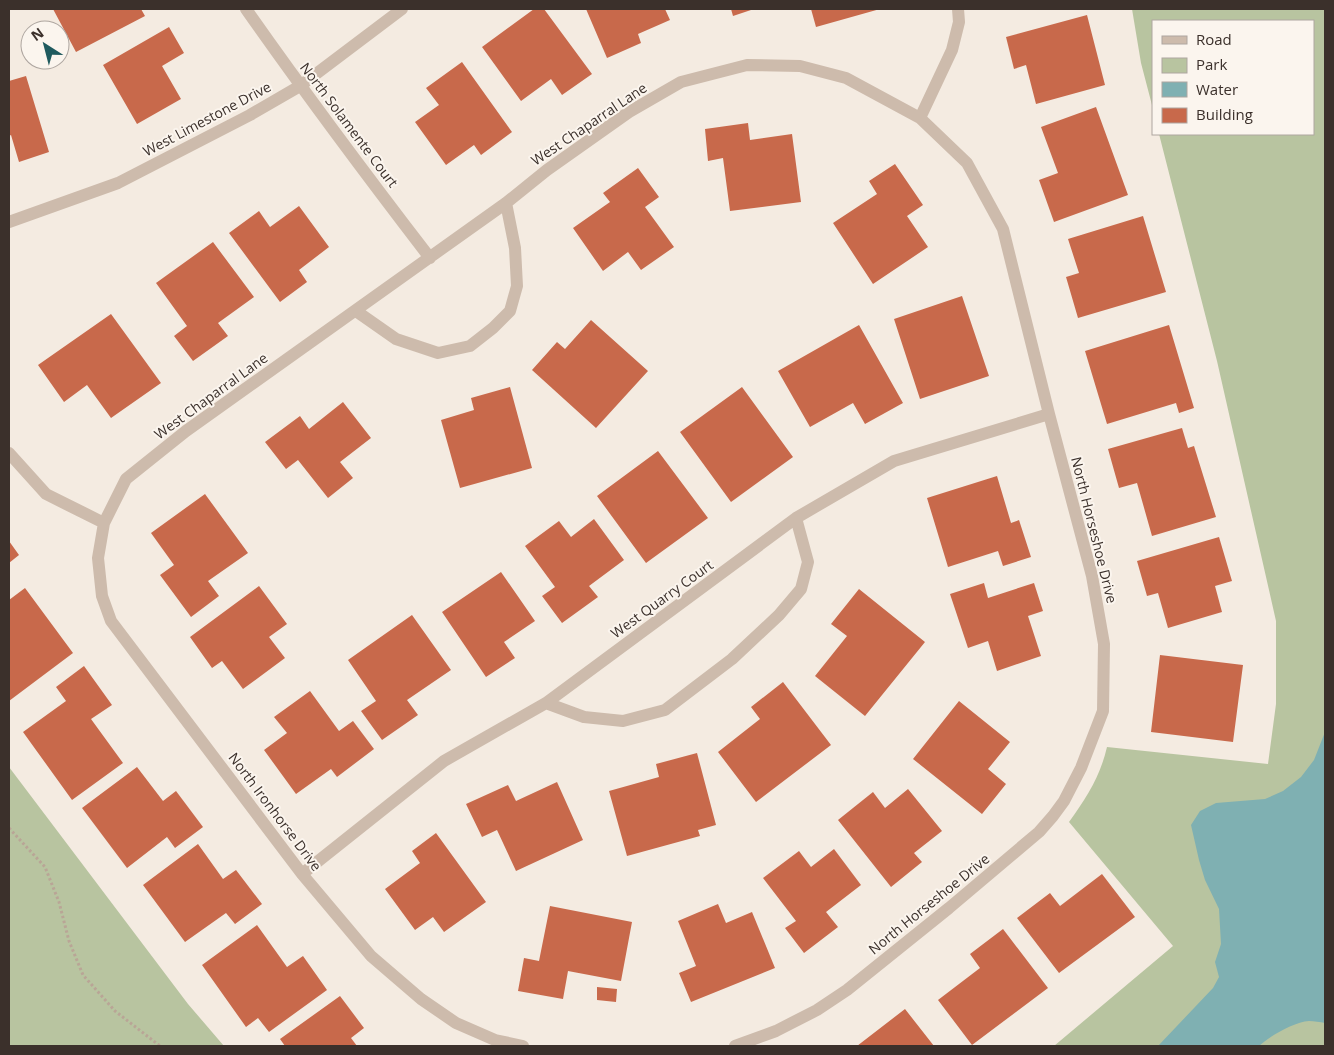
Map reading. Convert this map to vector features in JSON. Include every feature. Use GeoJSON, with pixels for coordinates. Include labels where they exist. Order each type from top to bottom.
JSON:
{"type":"FeatureCollection","features":[{"type":"Feature","properties":{"kind":"street","name":"North Solamente Court"},"geometry":{"type":"LineString","coordinates":[[246,9],[359,166],[430,258]]}},
{"type":"Feature","properties":{"kind":"street","name":"West Limestone Drive"},"geometry":{"type":"LineString","coordinates":[[9,222],[118,184],[250,114],[300,86],[402,9]]}},
{"type":"Feature","properties":{"kind":"street"},"geometry":{"type":"LineString","coordinates":[[920,118],[952,50],[959,22],[958,9]]}},
{"type":"Feature","properties":{"kind":"street","name":"West Chaparral Lane"},"geometry":{"type":"LineString","coordinates":[[104,523],[126,479],[186,432],[430,258],[506,203],[547,170],[629,112],[681,82],[747,65],[800,66],[846,78],[920,118]]}},
{"type":"Feature","properties":{"kind":"street","name":"North Horseshoe Drive"},"geometry":{"type":"LineString","coordinates":[[735,1046],[776,1031],[817,1010],[847,990],[1039,832],[1064,801],[1081,768],[1104,711],[1104,644],[1092,576],[1003,229],[967,163],[920,118]]}},
{"type":"Feature","properties":{"kind":"street"},"geometry":{"type":"LineString","coordinates":[[356,311],[396,339],[438,353],[470,346],[493,328],[510,311],[517,286],[515,248],[506,203]]}},
{"type":"Feature","properties":{"kind":"street","name":"West Quarry Court"},"geometry":{"type":"LineString","coordinates":[[302,874],[444,761],[546,704],[796,518],[894,461],[1049,414]]}},
{"type":"Feature","properties":{"kind":"street"},"geometry":{"type":"LineString","coordinates":[[9,453],[46,494],[104,523]]}},
{"type":"Feature","properties":{"kind":"street"},"geometry":{"type":"LineString","coordinates":[[546,704],[584,717],[624,721],[666,710],[732,659],[779,615],[801,589],[808,562],[796,518]]}},
{"type":"Feature","properties":{"kind":"street","name":"North Ironhorse Drive"},"geometry":{"type":"LineString","coordinates":[[104,523],[98,558],[102,596],[111,622],[302,874],[371,956],[421,1000],[456,1023],[495,1040],[523,1046]]}},
{"type":"Feature","properties":{"kind":"path"},"geometry":{"type":"LineString","coordinates":[[9,828],[45,867],[58,902],[69,941],[83,975],[115,1011],[160,1046]]}},
{"type":"Feature","properties":{"kind":"green space"},"geometry":{"type":"Polygon","coordinates":[[[1132,9],[1325,9],[1325,1046],[1054,1046],[1173,946],[1069,822],[1092,786],[1101,768],[1107,747],[1268,764],[1276,704],[1276,621],[1217,361],[1159,135],[1314,135],[1314,20],[1152,20],[1152,105],[1141,63],[1132,9]]]}},
{"type":"Feature","properties":{"kind":"green space"},"geometry":{"type":"Polygon","coordinates":[[[9,767],[188,1004],[224,1046],[9,1046],[9,767]]]}},
{"type":"Feature","properties":{"kind":"water"},"geometry":{"type":"Polygon","coordinates":[[[1325,732],[1325,1023],[1309,1021],[1296,1024],[1269,1038],[1259,1046],[1158,1046],[1213,988],[1219,977],[1215,962],[1221,944],[1219,909],[1205,880],[1191,825],[1200,811],[1216,803],[1265,799],[1283,791],[1301,777],[1314,760],[1325,732]]]}},
{"type":"Feature","properties":{"kind":"building"},"geometry":{"type":"Polygon","coordinates":[[[53,9],[141,9],[145,16],[76,52],[70,41],[70,20],[59,20],[53,9]]]}},
{"type":"Feature","properties":{"kind":"building"},"geometry":{"type":"Polygon","coordinates":[[[534,9],[544,9],[592,74],[562,95],[551,79],[521,101],[482,47],[534,9]]]}},
{"type":"Feature","properties":{"kind":"building"},"geometry":{"type":"Polygon","coordinates":[[[586,9],[665,9],[670,20],[638,34],[641,43],[607,58],[586,9]]]}},
{"type":"Feature","properties":{"kind":"building"},"geometry":{"type":"Polygon","coordinates":[[[731,9],[754,9],[733,16],[731,9]]]}},
{"type":"Feature","properties":{"kind":"building"},"geometry":{"type":"Polygon","coordinates":[[[811,9],[880,9],[816,27],[811,9]]]}},
{"type":"Feature","properties":{"kind":"building"},"geometry":{"type":"Polygon","coordinates":[[[1087,15],[1105,85],[1036,104],[1026,65],[1014,69],[1006,37],[1087,15]]]}},
{"type":"Feature","properties":{"kind":"building"},"geometry":{"type":"Polygon","coordinates":[[[169,27],[184,53],[162,66],[181,99],[137,124],[103,65],[169,27]]]}},
{"type":"Feature","properties":{"kind":"building"},"geometry":{"type":"Polygon","coordinates":[[[462,62],[512,132],[481,155],[474,145],[446,165],[415,122],[439,105],[426,88],[462,62]]]}},
{"type":"Feature","properties":{"kind":"building"},"geometry":{"type":"Polygon","coordinates":[[[26,76],[49,152],[19,162],[11,135],[9,136],[9,81],[26,76]]]}},
{"type":"Feature","properties":{"kind":"building"},"geometry":{"type":"Polygon","coordinates":[[[1096,107],[1128,195],[1054,222],[1039,180],[1058,173],[1041,127],[1096,107]]]}},
{"type":"Feature","properties":{"kind":"building"},"geometry":{"type":"Polygon","coordinates":[[[748,123],[750,140],[792,134],[801,202],[730,211],[723,158],[708,161],[705,129],[748,123]]]}},
{"type":"Feature","properties":{"kind":"building"},"geometry":{"type":"Polygon","coordinates":[[[895,164],[923,205],[907,216],[928,247],[873,284],[833,223],[877,194],[869,181],[895,164]]]}},
{"type":"Feature","properties":{"kind":"building"},"geometry":{"type":"Polygon","coordinates":[[[638,168],[659,197],[645,207],[674,247],[641,270],[628,252],[603,271],[573,228],[610,202],[603,193],[638,168]]]}},
{"type":"Feature","properties":{"kind":"building"},"geometry":{"type":"Polygon","coordinates":[[[299,206],[329,247],[299,270],[307,282],[280,302],[229,233],[259,211],[270,227],[299,206]]]}},
{"type":"Feature","properties":{"kind":"building"},"geometry":{"type":"Polygon","coordinates":[[[1143,216],[1166,292],[1078,318],[1066,277],[1079,273],[1068,239],[1143,216]]]}},
{"type":"Feature","properties":{"kind":"building"},"geometry":{"type":"Polygon","coordinates":[[[213,242],[254,297],[218,323],[228,336],[193,361],[174,336],[187,326],[156,283],[213,242]]]}},
{"type":"Feature","properties":{"kind":"building"},"geometry":{"type":"Polygon","coordinates":[[[962,296],[989,376],[920,399],[894,319],[962,296]]]}},
{"type":"Feature","properties":{"kind":"building"},"geometry":{"type":"Polygon","coordinates":[[[111,314],[161,383],[111,418],[87,385],[64,402],[38,365],[111,314]]]}},
{"type":"Feature","properties":{"kind":"building"},"geometry":{"type":"Polygon","coordinates":[[[591,320],[648,371],[596,428],[532,370],[557,342],[565,349],[591,320]]]}},
{"type":"Feature","properties":{"kind":"building"},"geometry":{"type":"Polygon","coordinates":[[[859,325],[903,403],[865,424],[853,403],[810,427],[778,371],[859,325]]]}},
{"type":"Feature","properties":{"kind":"building"},"geometry":{"type":"Polygon","coordinates":[[[1169,325],[1194,408],[1179,413],[1176,403],[1107,424],[1085,351],[1169,325]]]}},
{"type":"Feature","properties":{"kind":"building"},"geometry":{"type":"Polygon","coordinates":[[[510,387],[532,468],[460,488],[441,420],[474,410],[471,398],[510,387]]]}},
{"type":"Feature","properties":{"kind":"building"},"geometry":{"type":"Polygon","coordinates":[[[742,387],[793,457],[731,502],[680,432],[742,387]]]}},
{"type":"Feature","properties":{"kind":"building"},"geometry":{"type":"Polygon","coordinates":[[[343,402],[371,438],[340,462],[353,478],[328,498],[298,460],[286,469],[265,442],[300,416],[309,429],[343,402]]]}},
{"type":"Feature","properties":{"kind":"building"},"geometry":{"type":"Polygon","coordinates":[[[1182,428],[1188,448],[1194,446],[1216,517],[1152,536],[1137,483],[1119,488],[1108,449],[1182,428]]]}},
{"type":"Feature","properties":{"kind":"building"},"geometry":{"type":"Polygon","coordinates":[[[658,451],[708,518],[646,563],[597,496],[658,451]]]}},
{"type":"Feature","properties":{"kind":"building"},"geometry":{"type":"Polygon","coordinates":[[[997,476],[1011,523],[1019,520],[1031,557],[1003,566],[998,551],[948,567],[927,498],[997,476]]]}},
{"type":"Feature","properties":{"kind":"building"},"geometry":{"type":"Polygon","coordinates":[[[205,494],[248,553],[208,581],[219,596],[191,617],[160,575],[174,565],[151,533],[205,494]]]}},
{"type":"Feature","properties":{"kind":"building"},"geometry":{"type":"Polygon","coordinates":[[[594,519],[624,560],[589,586],[598,597],[562,623],[542,596],[555,587],[525,546],[559,521],[571,537],[594,519]]]}},
{"type":"Feature","properties":{"kind":"building"},"geometry":{"type":"Polygon","coordinates":[[[1219,537],[1232,581],[1215,586],[1222,612],[1168,628],[1158,593],[1147,596],[1137,561],[1219,537]]]}},
{"type":"Feature","properties":{"kind":"building"},"geometry":{"type":"Polygon","coordinates":[[[9,541],[19,555],[9,563],[9,541]]]}},
{"type":"Feature","properties":{"kind":"building"},"geometry":{"type":"Polygon","coordinates":[[[501,572],[535,621],[504,642],[515,658],[486,677],[442,612],[501,572]]]}},
{"type":"Feature","properties":{"kind":"building"},"geometry":{"type":"Polygon","coordinates":[[[984,583],[988,598],[1034,583],[1043,611],[1028,616],[1041,656],[997,671],[988,641],[968,648],[950,594],[984,583]]]}},
{"type":"Feature","properties":{"kind":"building"},"geometry":{"type":"Polygon","coordinates":[[[259,586],[287,624],[269,637],[285,658],[243,689],[222,661],[212,668],[190,637],[259,586]]]}},
{"type":"Feature","properties":{"kind":"building"},"geometry":{"type":"Polygon","coordinates":[[[25,588],[73,653],[9,701],[9,600],[25,588]]]}},
{"type":"Feature","properties":{"kind":"building"},"geometry":{"type":"Polygon","coordinates":[[[859,589],[925,642],[865,716],[815,676],[847,636],[831,624],[859,589]]]}},
{"type":"Feature","properties":{"kind":"building"},"geometry":{"type":"Polygon","coordinates":[[[412,615],[451,670],[407,700],[418,715],[382,740],[361,711],[376,701],[348,660],[412,615]]]}},
{"type":"Feature","properties":{"kind":"building"},"geometry":{"type":"Polygon","coordinates":[[[1160,655],[1243,665],[1233,742],[1151,732],[1160,655]]]}},
{"type":"Feature","properties":{"kind":"building"},"geometry":{"type":"Polygon","coordinates":[[[84,666],[112,705],[91,719],[123,763],[72,800],[23,732],[66,701],[56,687],[84,666]]]}},
{"type":"Feature","properties":{"kind":"building"},"geometry":{"type":"Polygon","coordinates":[[[783,682],[831,745],[756,802],[718,752],[760,719],[751,707],[783,682]]]}},
{"type":"Feature","properties":{"kind":"building"},"geometry":{"type":"Polygon","coordinates":[[[310,691],[339,731],[353,721],[374,749],[337,777],[331,769],[296,794],[264,750],[287,733],[274,717],[310,691]]]}},
{"type":"Feature","properties":{"kind":"building"},"geometry":{"type":"Polygon","coordinates":[[[959,701],[1010,742],[988,769],[1006,784],[982,814],[913,759],[959,701]]]}},
{"type":"Feature","properties":{"kind":"building"},"geometry":{"type":"Polygon","coordinates":[[[697,753],[716,825],[698,830],[700,836],[627,856],[609,791],[659,777],[656,764],[697,753]]]}},
{"type":"Feature","properties":{"kind":"building"},"geometry":{"type":"Polygon","coordinates":[[[137,767],[163,801],[176,791],[203,827],[175,848],[167,837],[127,868],[82,808],[137,767]]]}},
{"type":"Feature","properties":{"kind":"building"},"geometry":{"type":"Polygon","coordinates":[[[557,782],[583,840],[516,871],[497,830],[482,837],[466,804],[508,785],[516,801],[557,782]]]}},
{"type":"Feature","properties":{"kind":"building"},"geometry":{"type":"Polygon","coordinates":[[[908,789],[942,831],[914,853],[922,862],[891,887],[838,820],[873,792],[885,808],[908,789]]]}},
{"type":"Feature","properties":{"kind":"building"},"geometry":{"type":"Polygon","coordinates":[[[436,833],[486,902],[444,932],[433,917],[415,930],[385,889],[420,863],[412,851],[436,833]]]}},
{"type":"Feature","properties":{"kind":"building"},"geometry":{"type":"Polygon","coordinates":[[[198,844],[223,879],[236,870],[262,904],[235,924],[226,913],[185,942],[143,885],[198,844]]]}},
{"type":"Feature","properties":{"kind":"building"},"geometry":{"type":"Polygon","coordinates":[[[834,849],[861,885],[826,912],[838,927],[804,953],[785,928],[796,921],[763,878],[799,851],[811,867],[834,849]]]}},
{"type":"Feature","properties":{"kind":"building"},"geometry":{"type":"Polygon","coordinates":[[[1102,874],[1135,917],[1059,973],[1017,918],[1050,893],[1060,906],[1102,874]]]}},
{"type":"Feature","properties":{"kind":"building"},"geometry":{"type":"Polygon","coordinates":[[[718,904],[726,923],[752,912],[775,968],[691,1002],[679,973],[696,966],[678,921],[718,904]]]}},
{"type":"Feature","properties":{"kind":"building"},"geometry":{"type":"Polygon","coordinates":[[[550,906],[632,922],[621,981],[568,971],[563,999],[518,991],[524,958],[539,961],[550,906]]]}},
{"type":"Feature","properties":{"kind":"building"},"geometry":{"type":"Polygon","coordinates":[[[257,925],[287,967],[303,956],[327,990],[269,1032],[258,1018],[246,1027],[202,965],[257,925]]]}},
{"type":"Feature","properties":{"kind":"building"},"geometry":{"type":"Polygon","coordinates":[[[1003,929],[1048,988],[972,1045],[938,1000],[980,968],[970,954],[1003,929]]]}},
{"type":"Feature","properties":{"kind":"building"},"geometry":{"type":"Polygon","coordinates":[[[597,987],[617,989],[616,1002],[597,1000],[597,987]]]}},
{"type":"Feature","properties":{"kind":"building"},"geometry":{"type":"Polygon","coordinates":[[[340,996],[364,1028],[351,1038],[357,1046],[285,1046],[280,1039],[340,996]]]}},
{"type":"Feature","properties":{"kind":"building"},"geometry":{"type":"Polygon","coordinates":[[[905,1009],[934,1046],[857,1046],[905,1009]]]}}]}
